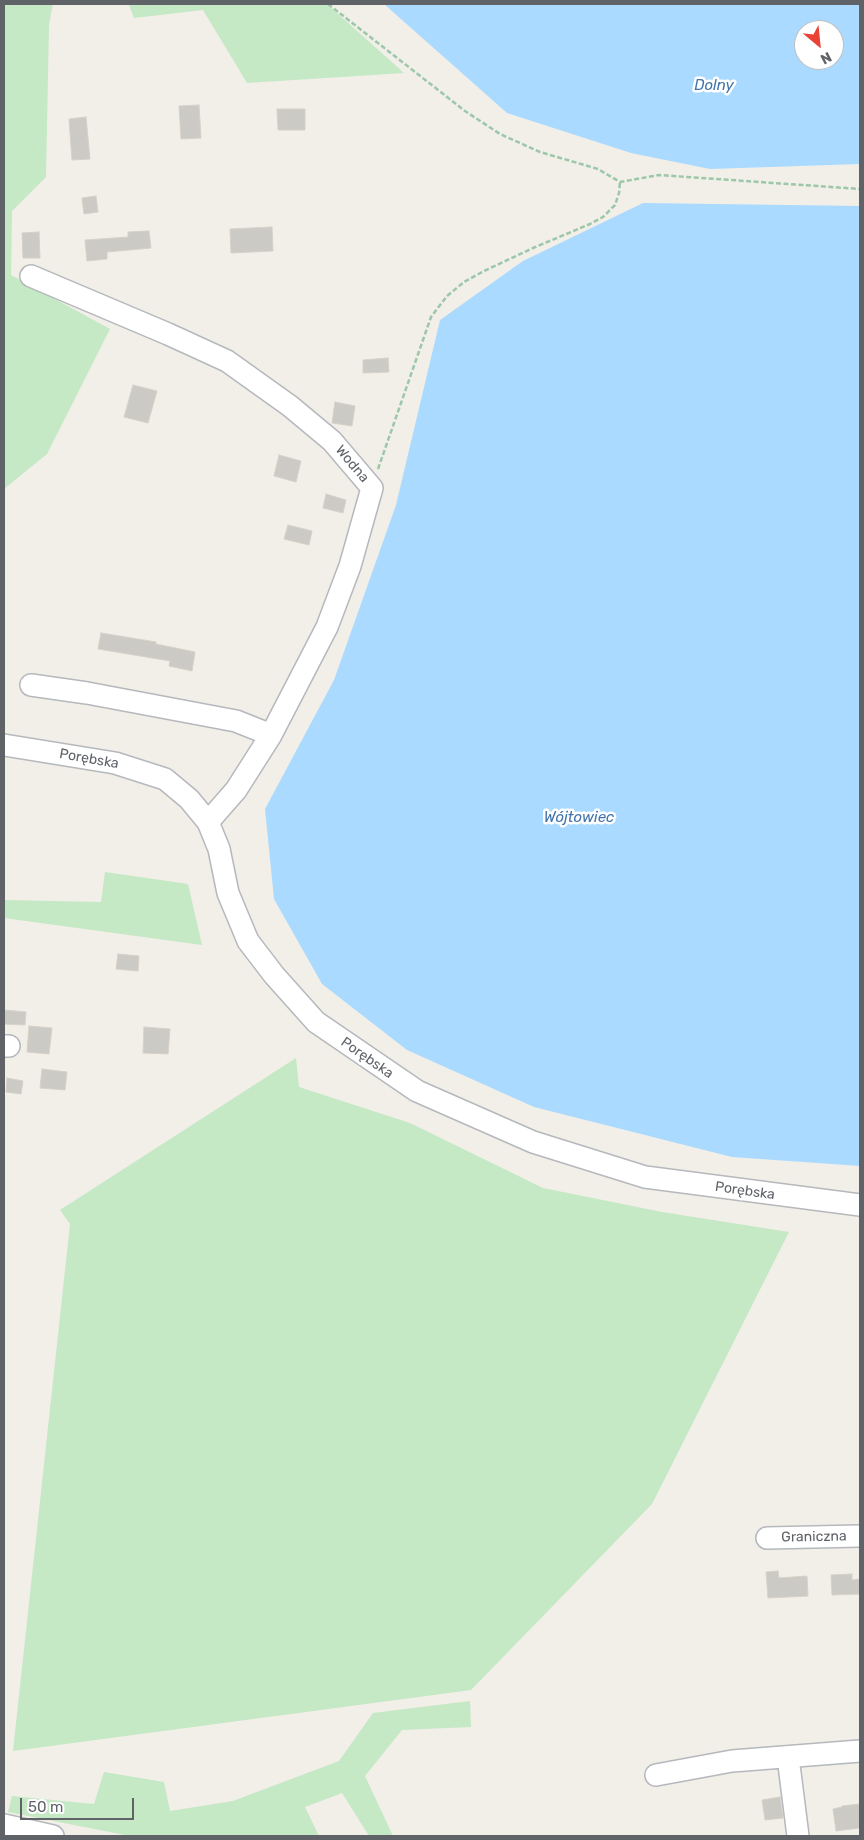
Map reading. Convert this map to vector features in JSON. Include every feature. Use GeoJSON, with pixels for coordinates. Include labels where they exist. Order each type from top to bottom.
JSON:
{"type":"FeatureCollection","features":[{"type":"Feature","properties":{"kind":"street","name":"Wodna"},"geometry":{"type":"LineString","coordinates":[[31,276],[227,361],[290,406],[332,441],[372,488],[350,566],[327,627],[271,735],[236,790],[208,822]]}},
{"type":"Feature","properties":{"kind":"street"},"geometry":{"type":"LineString","coordinates":[[31,685],[87,693],[236,721],[271,735]]}},
{"type":"Feature","properties":{"kind":"street","name":"Porębska"},"geometry":{"type":"LineString","coordinates":[[4,745],[115,763],[145,771],[165,779],[188,799],[208,822],[219,849],[228,893],[248,941],[274,975],[316,1022],[417,1092],[533,1142],[645,1177],[860,1205]]}},
{"type":"Feature","properties":{"kind":"street","name":"Graniczna"},"geometry":{"type":"LineString","coordinates":[[767,1538],[860,1536]]}},
{"type":"Feature","properties":{"kind":"street"},"geometry":{"type":"LineString","coordinates":[[656,1775],[732,1761],[860,1751]]}},
{"type":"Feature","properties":{"kind":"street"},"geometry":{"type":"LineString","coordinates":[[788,1757],[798,1836]]}},
{"type":"Feature","properties":{"kind":"street"},"geometry":{"type":"LineString","coordinates":[[4,1825],[53,1836]]}},
{"type":"Feature","properties":{"kind":"path"},"geometry":{"type":"LineString","coordinates":[[328,4],[465,111],[500,134],[540,152],[598,169],[620,182],[659,175],[860,189]]}},
{"type":"Feature","properties":{"kind":"path"},"geometry":{"type":"LineString","coordinates":[[372,488],[432,316],[447,296],[464,282],[484,270],[590,224],[603,216],[615,205],[620,182]]}},
{"type":"Feature","properties":{"kind":"green space"},"geometry":{"type":"Polygon","coordinates":[[[4,4],[53,4],[49,24],[46,177],[12,211],[11,275],[110,329],[47,454],[4,489],[4,4]]]}},
{"type":"Feature","properties":{"kind":"green space"},"geometry":{"type":"Polygon","coordinates":[[[327,4],[404,73],[247,83],[203,10],[134,18],[129,5],[327,4]]]}},
{"type":"Feature","properties":{"kind":"green space"},"geometry":{"type":"Polygon","coordinates":[[[105,872],[188,884],[202,945],[4,918],[4,900],[101,902],[105,872]]]}},
{"type":"Feature","properties":{"kind":"green space"},"geometry":{"type":"Polygon","coordinates":[[[296,1058],[299,1087],[410,1123],[543,1188],[662,1212],[789,1232],[652,1504],[471,1690],[13,1751],[70,1224],[60,1210],[296,1058]]]}},
{"type":"Feature","properties":{"kind":"green space"},"geometry":{"type":"Polygon","coordinates":[[[470,1701],[471,1727],[402,1730],[365,1776],[393,1836],[369,1836],[342,1793],[305,1807],[319,1836],[130,1836],[8,1812],[12,1796],[94,1804],[104,1772],[164,1782],[170,1811],[233,1801],[339,1761],[373,1713],[470,1701]]]}},
{"type":"Feature","properties":{"kind":"water","name":"Dolny"},"geometry":{"type":"Polygon","coordinates":[[[384,4],[860,4],[860,164],[710,169],[631,153],[507,113],[384,4]]]}},
{"type":"Feature","properties":{"kind":"water","name":"Wójtowiec"},"geometry":{"type":"Polygon","coordinates":[[[643,203],[860,206],[860,1166],[732,1157],[534,1107],[407,1050],[322,984],[274,899],[265,809],[334,680],[396,505],[440,320],[523,261],[643,203]]]}},
{"type":"Feature","properties":{"kind":"building"},"geometry":{"type":"Polygon","coordinates":[[[199,105],[201,138],[181,139],[179,106],[199,105]]]}},
{"type":"Feature","properties":{"kind":"building"},"geometry":{"type":"Polygon","coordinates":[[[277,109],[305,109],[305,130],[278,130],[277,109]]]}},
{"type":"Feature","properties":{"kind":"building"},"geometry":{"type":"Polygon","coordinates":[[[86,117],[90,159],[72,160],[69,119],[86,117]]]}},
{"type":"Feature","properties":{"kind":"building"},"geometry":{"type":"Polygon","coordinates":[[[96,196],[98,212],[84,214],[82,198],[96,196]]]}},
{"type":"Feature","properties":{"kind":"building"},"geometry":{"type":"Polygon","coordinates":[[[272,227],[273,251],[231,253],[230,229],[272,227]]]}},
{"type":"Feature","properties":{"kind":"building"},"geometry":{"type":"Polygon","coordinates":[[[149,231],[151,248],[107,252],[107,259],[87,261],[85,240],[128,237],[128,232],[149,231]]]}},
{"type":"Feature","properties":{"kind":"building"},"geometry":{"type":"Polygon","coordinates":[[[39,232],[40,258],[23,258],[22,233],[39,232]]]}},
{"type":"Feature","properties":{"kind":"building"},"geometry":{"type":"Polygon","coordinates":[[[388,358],[389,372],[363,373],[363,360],[388,358]]]}},
{"type":"Feature","properties":{"kind":"building"},"geometry":{"type":"Polygon","coordinates":[[[133,385],[157,391],[148,423],[124,417],[133,385]]]}},
{"type":"Feature","properties":{"kind":"building"},"geometry":{"type":"Polygon","coordinates":[[[335,402],[355,406],[352,426],[332,423],[335,402]]]}},
{"type":"Feature","properties":{"kind":"building"},"geometry":{"type":"Polygon","coordinates":[[[279,455],[301,461],[296,482],[274,476],[279,455]]]}},
{"type":"Feature","properties":{"kind":"building"},"geometry":{"type":"Polygon","coordinates":[[[326,494],[346,500],[343,513],[323,508],[326,494]]]}},
{"type":"Feature","properties":{"kind":"building"},"geometry":{"type":"Polygon","coordinates":[[[288,525],[312,531],[309,545],[284,539],[288,525]]]}},
{"type":"Feature","properties":{"kind":"building"},"geometry":{"type":"Polygon","coordinates":[[[101,633],[156,642],[156,644],[195,652],[192,671],[169,666],[170,661],[98,649],[101,633]]]}},
{"type":"Feature","properties":{"kind":"building"},"geometry":{"type":"Polygon","coordinates":[[[118,954],[139,956],[138,971],[116,969],[118,954]]]}},
{"type":"Feature","properties":{"kind":"building"},"geometry":{"type":"Polygon","coordinates":[[[4,1010],[26,1012],[25,1025],[4,1024],[4,1010]]]}},
{"type":"Feature","properties":{"kind":"building"},"geometry":{"type":"Polygon","coordinates":[[[29,1026],[52,1028],[49,1054],[27,1052],[29,1026]]]}},
{"type":"Feature","properties":{"kind":"building"},"geometry":{"type":"Polygon","coordinates":[[[144,1027],[170,1029],[168,1054],[143,1053],[144,1027]]]}},
{"type":"Feature","properties":{"kind":"building"},"geometry":{"type":"Polygon","coordinates":[[[42,1069],[67,1072],[65,1090],[40,1088],[42,1069]]]}},
{"type":"Feature","properties":{"kind":"building"},"geometry":{"type":"Polygon","coordinates":[[[7,1078],[23,1081],[21,1094],[6,1092],[7,1078]]]}},
{"type":"Feature","properties":{"kind":"building"},"geometry":{"type":"Polygon","coordinates":[[[778,1571],[779,1578],[807,1576],[808,1596],[768,1598],[766,1572],[778,1571]]]}},
{"type":"Feature","properties":{"kind":"building"},"geometry":{"type":"Polygon","coordinates":[[[852,1574],[852,1580],[860,1579],[860,1594],[832,1595],[831,1575],[852,1574]]]}},
{"type":"Feature","properties":{"kind":"building"},"geometry":{"type":"Polygon","coordinates":[[[780,1797],[783,1818],[765,1820],[762,1800],[780,1797]]]}},
{"type":"Feature","properties":{"kind":"building"},"geometry":{"type":"Polygon","coordinates":[[[860,1804],[860,1828],[836,1831],[833,1809],[860,1804]]]}}]}
